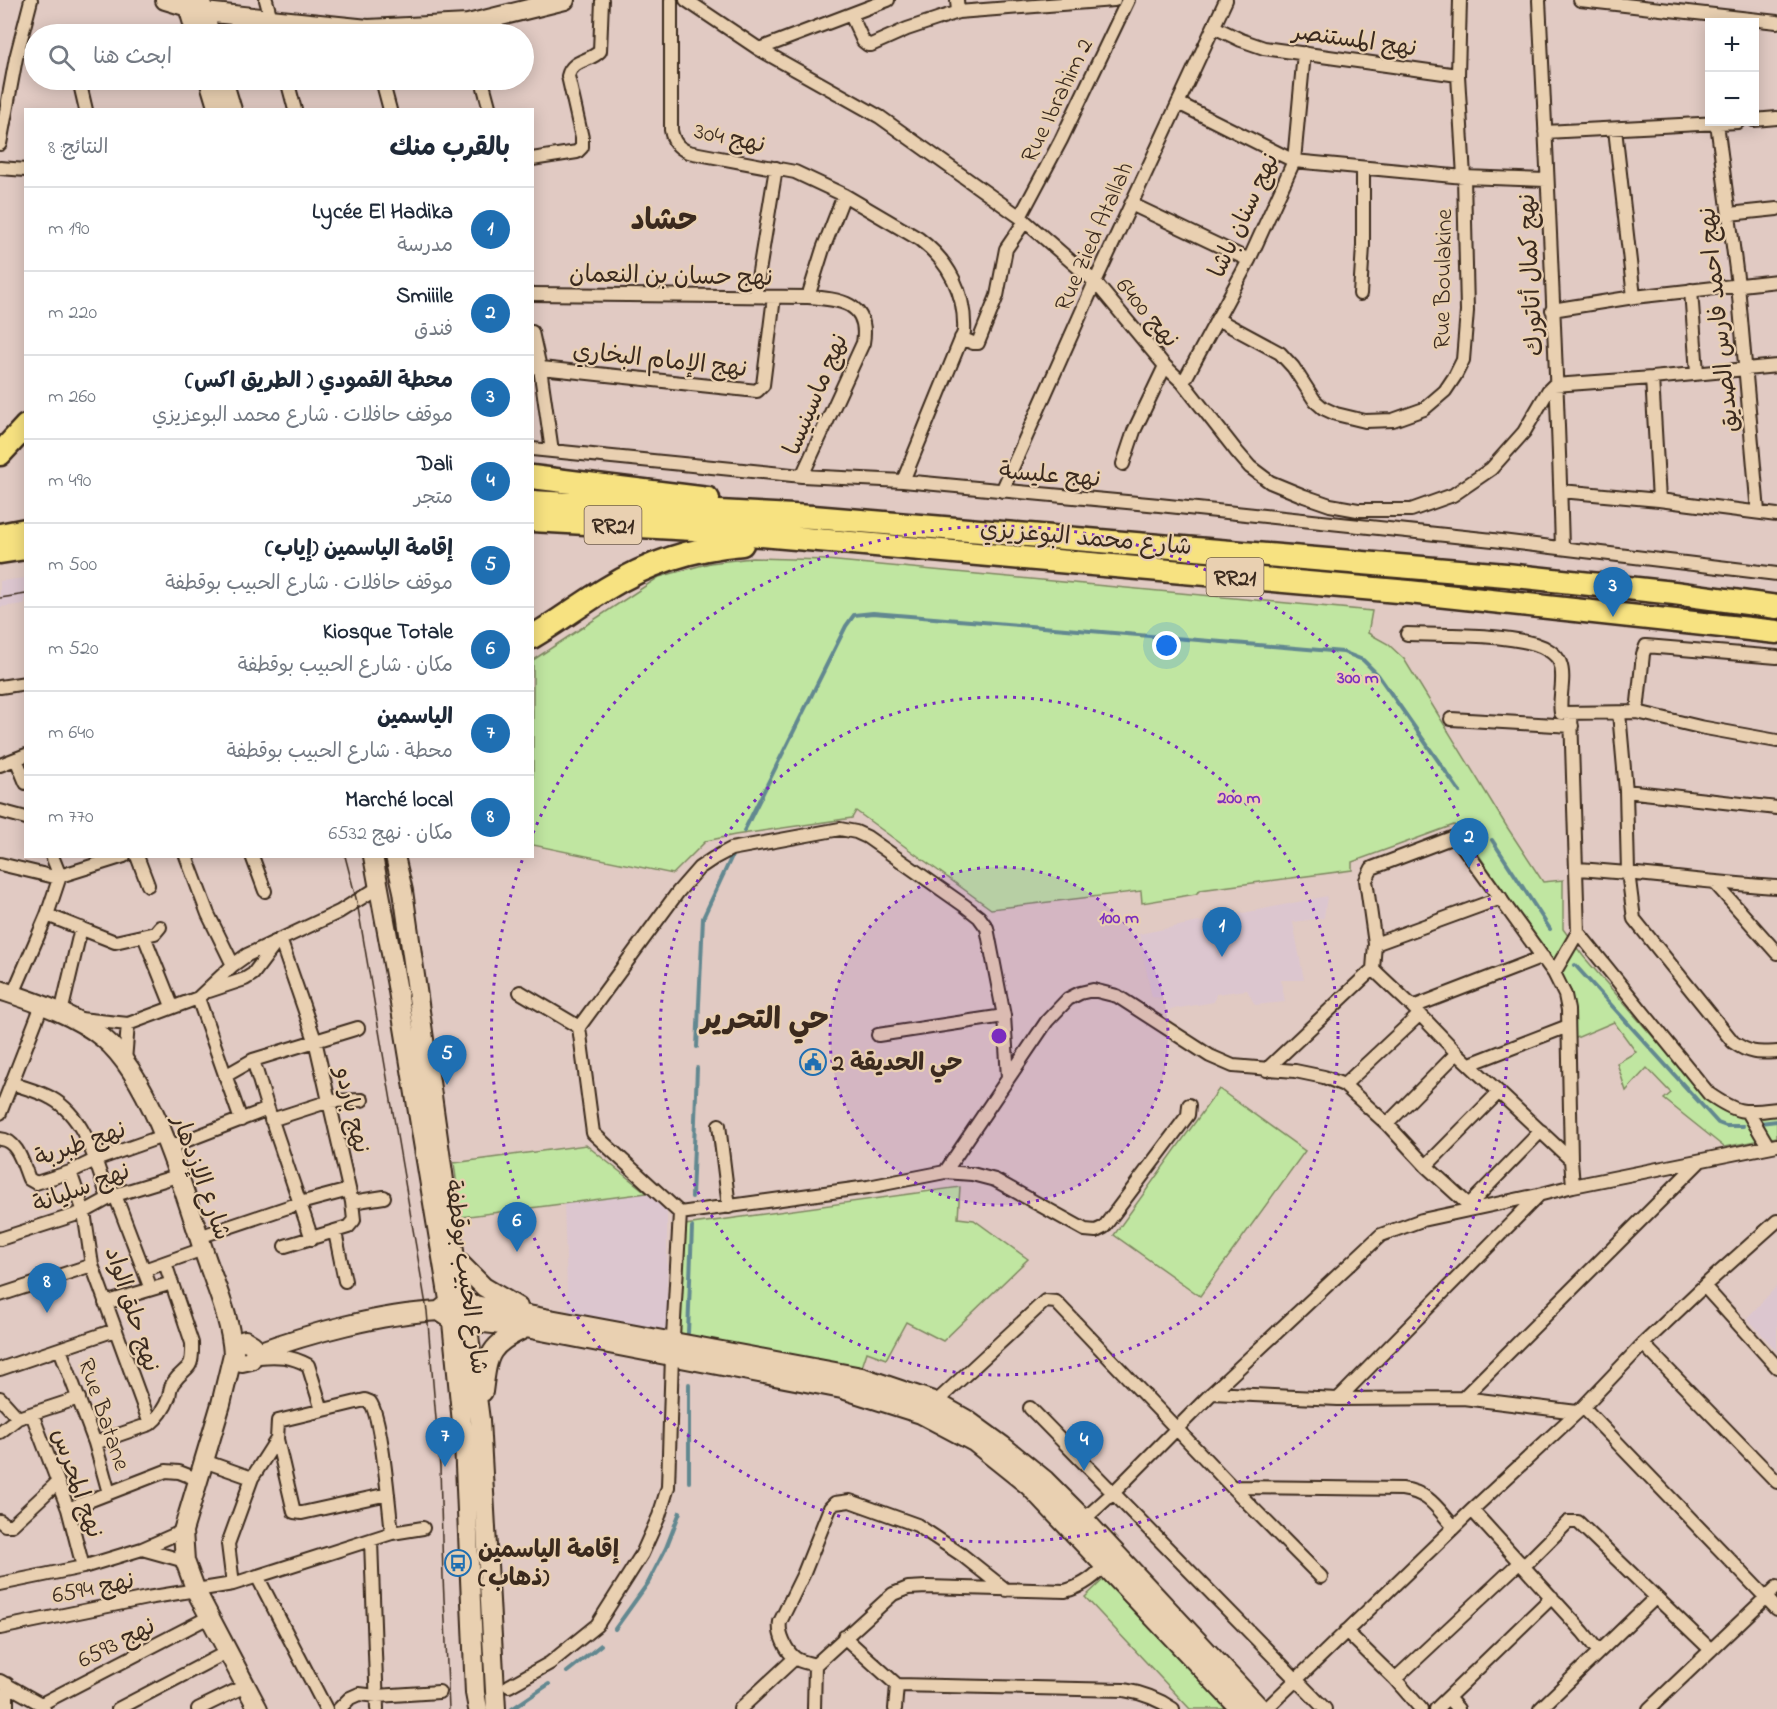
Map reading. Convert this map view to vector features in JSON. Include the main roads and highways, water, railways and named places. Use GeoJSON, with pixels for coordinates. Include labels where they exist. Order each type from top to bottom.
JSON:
{"type":"FeatureCollection","features":[{"type":"Feature","properties":{"kind":"highway"},"geometry":{"type":"LineString","coordinates":[[0,454],[24,428]]}},
{"type":"Feature","properties":{"kind":"highway"},"geometry":{"type":"LineString","coordinates":[[534,477],[778,509],[813,517]]}},
{"type":"Feature","properties":{"kind":"highway","name":"شارع محمد البوعزيزي"},"geometry":{"type":"LineString","coordinates":[[534,502],[693,520],[808,541],[1409,592],[1777,632]]}},
{"type":"Feature","properties":{"kind":"highway","name":"شارع محمد البوعزيزي"},"geometry":{"type":"LineString","coordinates":[[534,520],[813,517],[1506,575],[1674,593],[1777,607]]}},
{"type":"Feature","properties":{"kind":"highway"},"geometry":{"type":"LineString","coordinates":[[0,535],[24,530]]}},
{"type":"Feature","properties":{"kind":"highway"},"geometry":{"type":"LineString","coordinates":[[534,636],[608,588],[663,560],[711,547],[808,541]]}},
{"type":"Feature","properties":{"kind":"highway"},"geometry":{"type":"LineString","coordinates":[[0,552],[24,548]]}},
{"type":"Feature","properties":{"kind":"highway"},"geometry":{"type":"LineString","coordinates":[[0,564],[24,562]]}},
{"type":"Feature","properties":{"kind":"waterway"},"geometry":{"type":"LineString","coordinates":[[744,831],[846,626],[854,615],[873,613],[1343,652],[1363,660],[1378,675],[1460,792]]}},
{"type":"Feature","properties":{"kind":"waterway"},"geometry":{"type":"LineString","coordinates":[[1492,840],[1550,929]]}},
{"type":"Feature","properties":{"kind":"waterway"},"geometry":{"type":"LineString","coordinates":[[697,1047],[703,918],[732,856]]}},
{"type":"Feature","properties":{"kind":"waterway"},"geometry":{"type":"LineString","coordinates":[[1575,965],[1718,1123],[1726,1126],[1743,1126]]}},
{"type":"Feature","properties":{"kind":"waterway"},"geometry":{"type":"LineString","coordinates":[[692,1197],[697,1068]]}},
{"type":"Feature","properties":{"kind":"waterway"},"geometry":{"type":"LineString","coordinates":[[1760,1123],[1777,1121]]}},
{"type":"Feature","properties":{"kind":"waterway"},"geometry":{"type":"LineString","coordinates":[[688,1333],[692,1227]]}},
{"type":"Feature","properties":{"kind":"waterway"},"geometry":{"type":"LineString","coordinates":[[689,1384],[689,1482]]}},
{"type":"Feature","properties":{"kind":"waterway"},"geometry":{"type":"LineString","coordinates":[[615,1629],[648,1583],[666,1548],[680,1512]]}},
{"type":"Feature","properties":{"kind":"waterway"},"geometry":{"type":"LineString","coordinates":[[567,1672],[601,1645]]}},
{"type":"Feature","properties":{"kind":"waterway"},"geometry":{"type":"LineString","coordinates":[[512,1709],[549,1684]]}},
{"type":"Feature","properties":{"kind":"tram line"},"geometry":{"type":"LineString","coordinates":[[0,598],[24,594]]}},
{"type":"Feature","properties":{"kind":"tram line"},"geometry":{"type":"LineString","coordinates":[[346,858],[357,902],[427,1311],[440,1467],[449,1709]]}},
{"type":"Feature","properties":{"kind":"place","name":"محطة القمودي ( الطريق اكس)"},"geometry":{"type":"Point","coordinates":[1613,617]}},
{"type":"Feature","properties":{"kind":"place","name":"Smiiile"},"geometry":{"type":"Point","coordinates":[1469,868]}},
{"type":"Feature","properties":{"kind":"place","name":"Lycée El Hadika"},"geometry":{"type":"Point","coordinates":[1222,957]}},
{"type":"Feature","properties":{"kind":"place","name":"حي الحديقة 2"},"geometry":{"type":"Point","coordinates":[813,1062]}},
{"type":"Feature","properties":{"kind":"place","name":"إقامة الياسمين (إياب)"},"geometry":{"type":"Point","coordinates":[447,1085]}},
{"type":"Feature","properties":{"kind":"place","name":"Kiosque Totale"},"geometry":{"type":"Point","coordinates":[517,1252]}},
{"type":"Feature","properties":{"kind":"place","name":"Marché local"},"geometry":{"type":"Point","coordinates":[47,1313]}},
{"type":"Feature","properties":{"kind":"place","name":"الياسمين"},"geometry":{"type":"Point","coordinates":[445,1467]}},
{"type":"Feature","properties":{"kind":"place","name":"Dali"},"geometry":{"type":"Point","coordinates":[1084,1471]}},
{"type":"Feature","properties":{"kind":"place","name":"إقامة الياسمين (ذهاب)"},"geometry":{"type":"Point","coordinates":[458,1563]}},
{"type":"Feature","properties":{"kind":"district","name":"حشاد"},"geometry":{"type":"Point","coordinates":[664,219]}},
{"type":"Feature","properties":{"kind":"district","name":"حي التحرير"},"geometry":{"type":"Point","coordinates":[765,1018]}}]}
